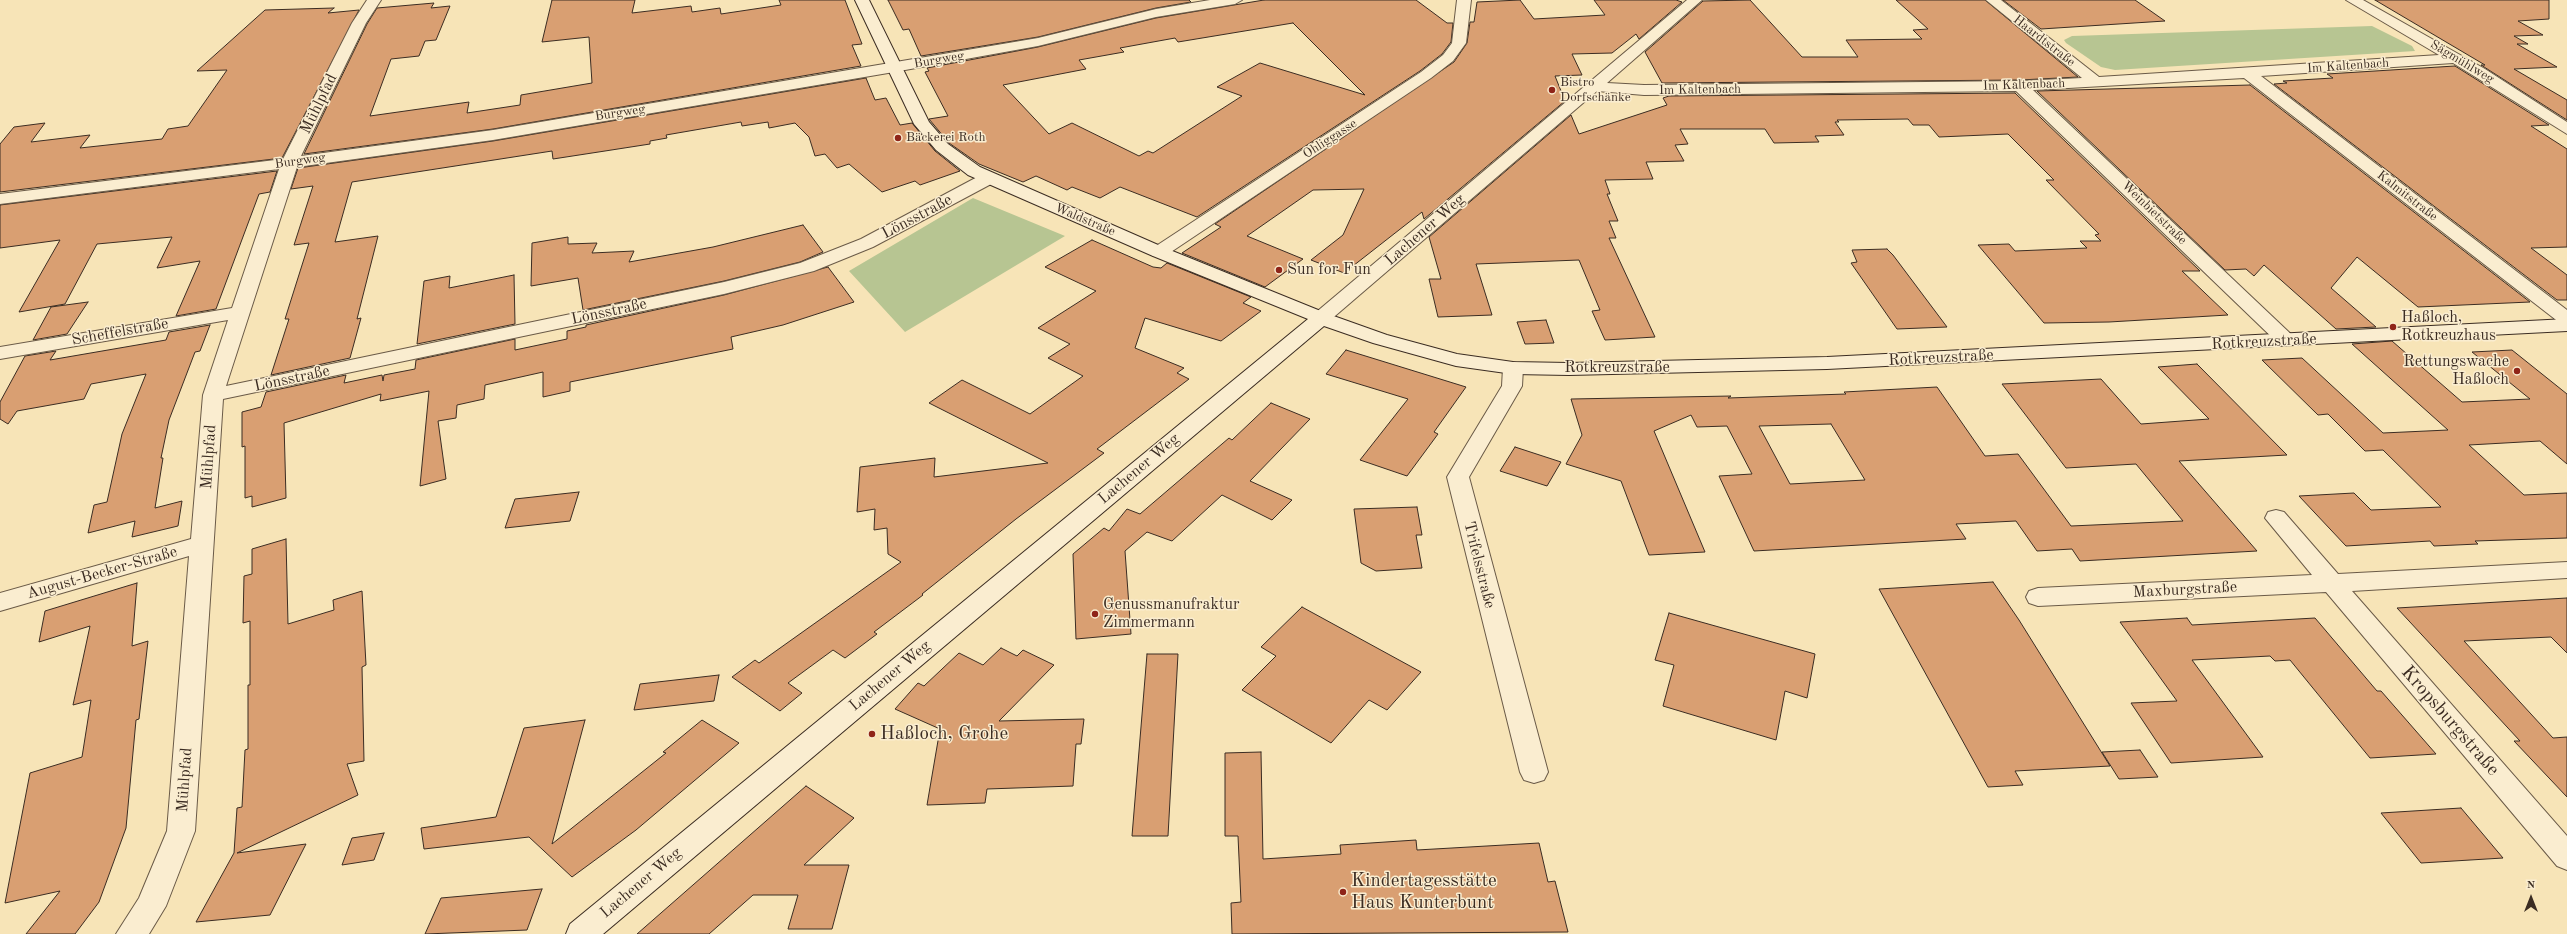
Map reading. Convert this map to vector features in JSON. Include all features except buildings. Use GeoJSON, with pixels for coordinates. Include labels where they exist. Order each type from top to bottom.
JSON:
{"type":"FeatureCollection","features":[{"type":"Feature","properties":{"kind":"street","name":"Mühlpfad"},"geometry":{"type":"LineString","coordinates":[[130,934],[151,906],[181,831],[214,395],[290,162],[359,23],[374,0]]}},
{"type":"Feature","properties":{"kind":"street","name":"Waldstraße"},"geometry":{"type":"LineString","coordinates":[[862,0],[894,68],[930,136],[954,158],[987,178],[1159,252],[1321,318]]}},
{"type":"Feature","properties":{"kind":"street","name":"Burgweg"},"geometry":{"type":"LineString","coordinates":[[0,199],[493,135],[894,68],[1038,42],[1156,13],[1235,0]]}},
{"type":"Feature","properties":{"kind":"street","name":"Ohliggasse"},"geometry":{"type":"LineString","coordinates":[[1159,252],[1407,88],[1448,58],[1459,43],[1464,0]]}},
{"type":"Feature","properties":{"kind":"street","name":"Lachener Weg"},"geometry":{"type":"LineString","coordinates":[[581,934],[1321,318],[1592,86],[1695,0]]}},
{"type":"Feature","properties":{"kind":"street","name":"Haardtstraße"},"geometry":{"type":"LineString","coordinates":[[1993,0],[2096,82]]}},
{"type":"Feature","properties":{"kind":"street","name":"Sägmühlweg"},"geometry":{"type":"LineString","coordinates":[[2353,0],[2456,58],[2567,129]]}},
{"type":"Feature","properties":{"kind":"street","name":"Im Kaltenbach"},"geometry":{"type":"LineString","coordinates":[[1592,86],[1644,90],[2020,86],[2247,73],[2456,58]]}},
{"type":"Feature","properties":{"kind":"street","name":"Kalmitstraße"},"geometry":{"type":"LineString","coordinates":[[2247,73],[2567,319]]}},
{"type":"Feature","properties":{"kind":"street","name":"Weinbietstraße"},"geometry":{"type":"LineString","coordinates":[[2020,86],[2287,341]]}},
{"type":"Feature","properties":{"kind":"street","name":"Lönsstraße"},"geometry":{"type":"LineString","coordinates":[[214,395],[724,288],[807,267],[867,243],[987,178]]}},
{"type":"Feature","properties":{"kind":"street","name":"Scheffelstraße"},"geometry":{"type":"LineString","coordinates":[[0,353],[240,312]]}},
{"type":"Feature","properties":{"kind":"street","name":"Rotkreuzstraße"},"geometry":{"type":"LineString","coordinates":[[1321,318],[1428,354],[1482,365],[1513,368],[1681,368],[1819,363],[2287,341],[2567,325]]}},
{"type":"Feature","properties":{"kind":"street","name":"Trifelsstraße"},"geometry":{"type":"LineString","coordinates":[[1513,368],[1512,386],[1458,478],[1534,772]]}},
{"type":"Feature","properties":{"kind":"street"},"geometry":{"type":"LineString","coordinates":[[2276,518],[2332,584]]}},
{"type":"Feature","properties":{"kind":"street","name":"August-Becker-Straße"},"geometry":{"type":"LineString","coordinates":[[0,602],[203,544]]}},
{"type":"Feature","properties":{"kind":"street","name":"Maxburgstraße"},"geometry":{"type":"LineString","coordinates":[[2038,597],[2332,584],[2567,570]]}},
{"type":"Feature","properties":{"kind":"street","name":"Kropsburgstraße"},"geometry":{"type":"LineString","coordinates":[[2332,584],[2567,857]]}},
{"type":"Feature","properties":{"kind":"green space"},"geometry":{"type":"Polygon","coordinates":[[[2372,26],[2412,46],[2415,51],[2115,70],[2101,67],[2066,43],[2064,40],[2072,36],[2372,26]]]}},
{"type":"Feature","properties":{"kind":"green space"},"geometry":{"type":"Polygon","coordinates":[[[973,198],[1065,236],[905,332],[849,271],[973,198]]]}},
{"type":"Feature","properties":{"kind":"place","name":"Bistro Dorfschänke"},"geometry":{"type":"Point","coordinates":[1552,90]}},
{"type":"Feature","properties":{"kind":"place","name":"Bäckerei Roth"},"geometry":{"type":"Point","coordinates":[898,138]}},
{"type":"Feature","properties":{"kind":"place","name":"Sun for Fun"},"geometry":{"type":"Point","coordinates":[1279,270]}},
{"type":"Feature","properties":{"kind":"place","name":"Haßloch, Rotkreuzhaus"},"geometry":{"type":"Point","coordinates":[2393,327]}},
{"type":"Feature","properties":{"kind":"place","name":"Rettungswache Haßloch"},"geometry":{"type":"Point","coordinates":[2517,371]}},
{"type":"Feature","properties":{"kind":"place","name":"Genussmanufraktur Zimmermann"},"geometry":{"type":"Point","coordinates":[1095,614]}},
{"type":"Feature","properties":{"kind":"place","name":"Haßloch, Grohe"},"geometry":{"type":"Point","coordinates":[872,734]}},
{"type":"Feature","properties":{"kind":"place","name":"Kindertagesstätte Haus Kunterbunt"},"geometry":{"type":"Point","coordinates":[1343,892]}}]}
